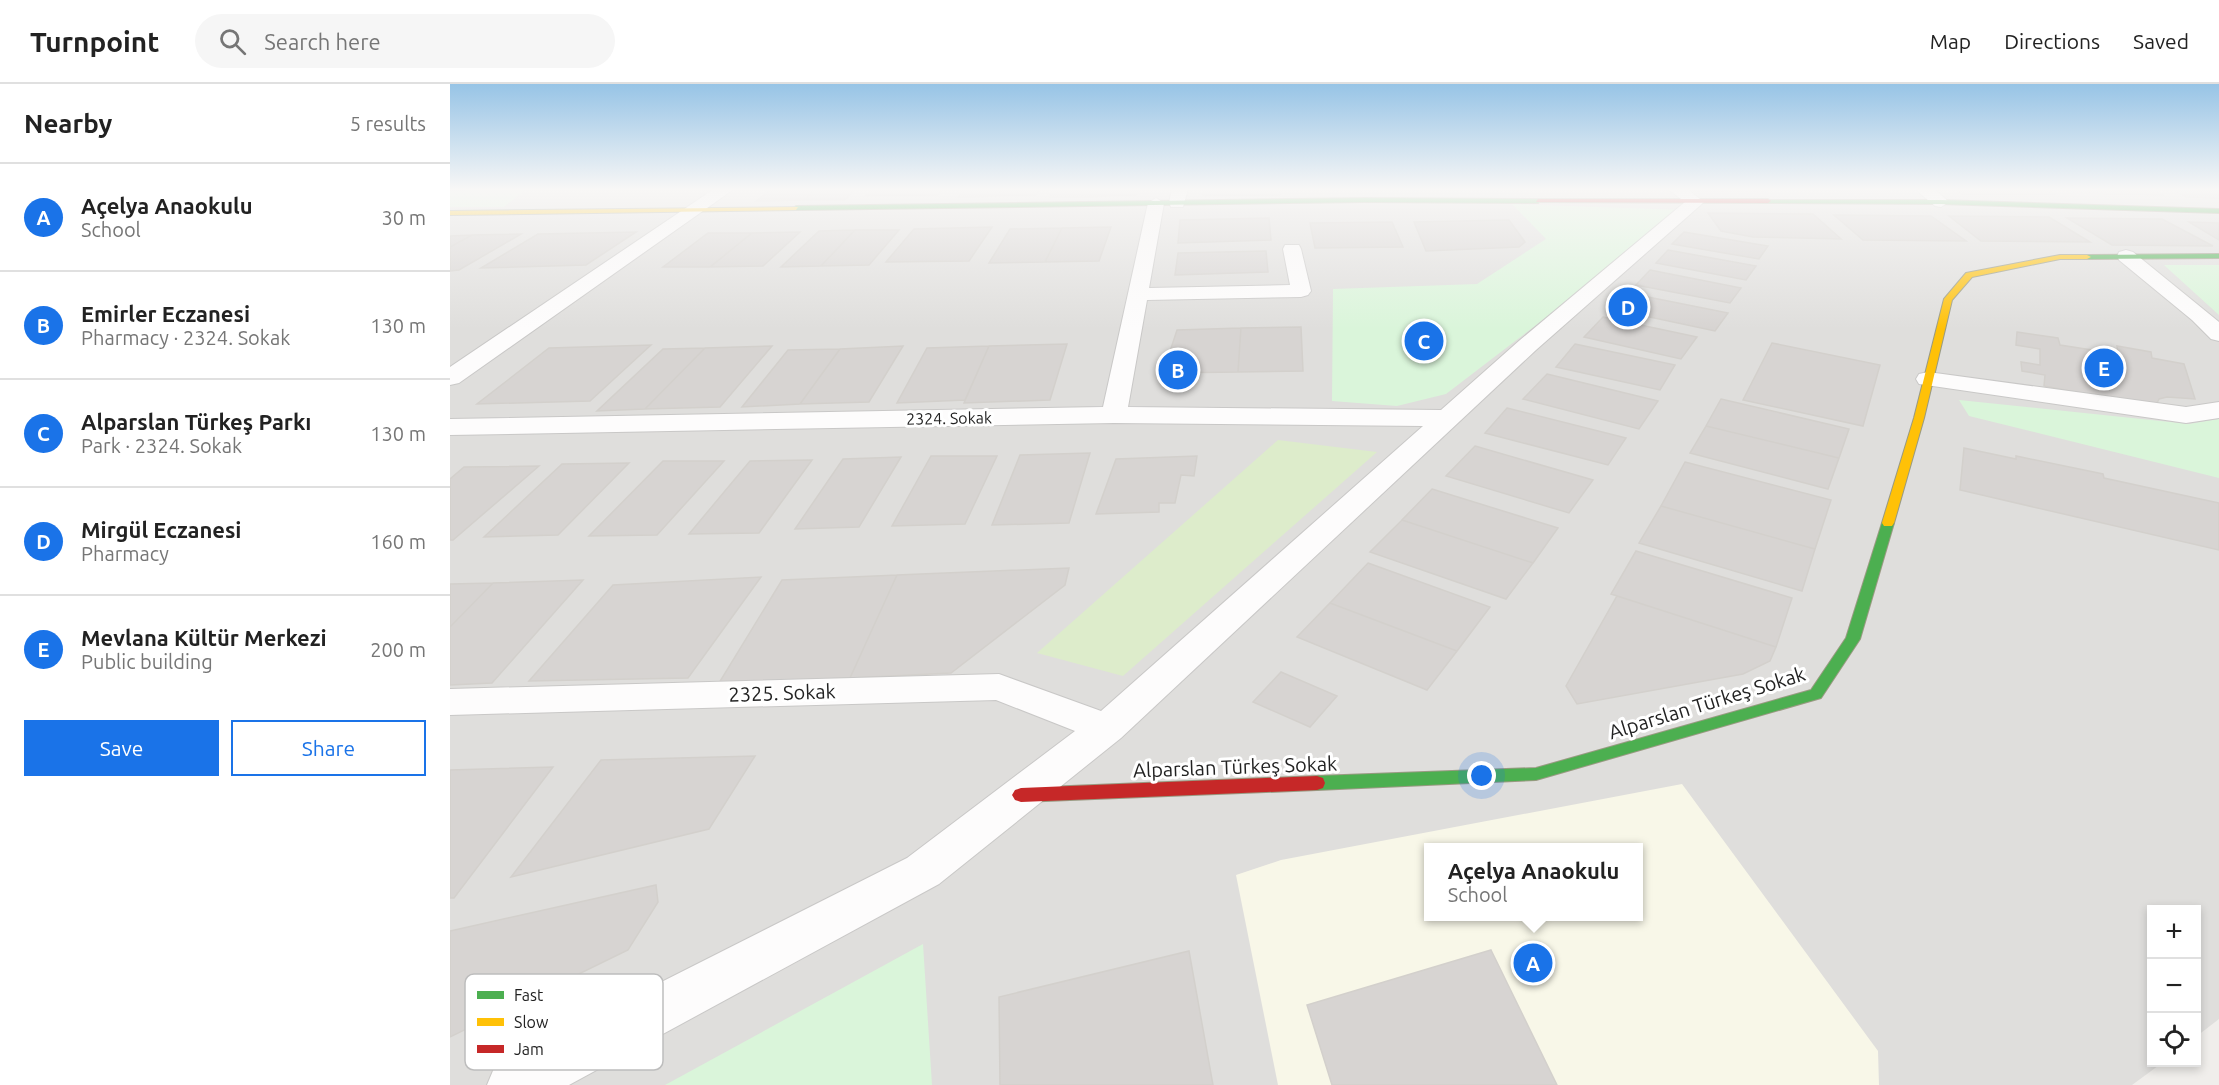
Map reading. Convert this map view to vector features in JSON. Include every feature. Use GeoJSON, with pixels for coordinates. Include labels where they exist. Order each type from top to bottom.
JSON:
{"type":"FeatureCollection","features":[{"type":"Feature","properties":{"kind":"street"},"geometry":{"type":"LineString","coordinates":[[450,378],[655,236]]}},
{"type":"Feature","properties":{"kind":"street"},"geometry":{"type":"LineString","coordinates":[[1114,414],[1138,294],[1158,236]]}},
{"type":"Feature","properties":{"kind":"street"},"geometry":{"type":"LineString","coordinates":[[663,1007],[923,871],[1022,795],[1107,728],[1449,418],[1643,236]]}},
{"type":"Feature","properties":{"kind":"street"},"geometry":{"type":"LineString","coordinates":[[1138,294],[1301,291],[1292,249]]}},
{"type":"Feature","properties":{"kind":"street"},"geometry":{"type":"LineString","coordinates":[[2126,256],[2200,315],[2219,334]]}},
{"type":"Feature","properties":{"kind":"street","name":"Alparslan Türkeş Sokak"},"geometry":{"type":"LineString","coordinates":[[1022,795],[1536,774],[1816,694],[1853,639],[1928,379],[1948,299],[1969,275],[2060,257],[2219,256]]}},
{"type":"Feature","properties":{"kind":"street"},"geometry":{"type":"LineString","coordinates":[[1928,379],[2186,415],[2219,410]]}},
{"type":"Feature","properties":{"kind":"street","name":"2324. Sokak"},"geometry":{"type":"LineString","coordinates":[[450,427],[1114,414],[1449,418]]}},
{"type":"Feature","properties":{"kind":"street","name":"2325. Sokak"},"geometry":{"type":"LineString","coordinates":[[450,702],[999,687],[1107,728]]}},
{"type":"Feature","properties":{"kind":"street"},"geometry":{"type":"LineString","coordinates":[[514,1085],[543,1070]]}},
{"type":"Feature","properties":{"kind":"shaded area"},"geometry":{"type":"Polygon","coordinates":[[[450,236],[2219,236],[2219,1019],[2201,1033],[2201,905],[2147,905],[2147,1067],[2157,1067],[2132,1085],[450,1085],[450,236]]]}},
{"type":"Feature","properties":{"kind":"shaded area"},"geometry":{"type":"Polygon","coordinates":[[[1682,784],[1878,1051],[1879,1085],[1278,1085],[1236,875],[1281,860],[1682,784]]]}},
{"type":"Feature","properties":{"kind":"green space"},"geometry":{"type":"Polygon","coordinates":[[[1543,236],[1652,236],[1446,394],[1397,406],[1332,401],[1333,289],[1477,284],[1546,239],[1543,236]]]}},
{"type":"Feature","properties":{"kind":"green space"},"geometry":{"type":"Polygon","coordinates":[[[2164,265],[2219,265],[2219,315],[2164,265]]]}},
{"type":"Feature","properties":{"kind":"green space"},"geometry":{"type":"Polygon","coordinates":[[[1959,400],[2189,424],[2219,419],[2219,478],[1969,416],[1959,400]]]}},
{"type":"Feature","properties":{"kind":"green space"},"geometry":{"type":"Polygon","coordinates":[[[1278,440],[1377,452],[1123,676],[1037,653],[1278,440]]]}},
{"type":"Feature","properties":{"kind":"green space"},"geometry":{"type":"Polygon","coordinates":[[[923,944],[932,1085],[665,1085],[923,944]]]}},
{"type":"Feature","properties":{"kind":"building"},"geometry":{"type":"Polygon","coordinates":[[[450,236],[456,236],[471,236],[450,247],[450,236]]]}},
{"type":"Feature","properties":{"kind":"building"},"geometry":{"type":"Polygon","coordinates":[[[471,236],[518,236],[459,270],[450,271],[450,247],[471,236]]]}},
{"type":"Feature","properties":{"kind":"building"},"geometry":{"type":"Polygon","coordinates":[[[535,236],[630,236],[586,265],[481,268],[535,236]]]}},
{"type":"Feature","properties":{"kind":"building"},"geometry":{"type":"Polygon","coordinates":[[[704,236],[749,236],[710,267],[663,267],[704,236]]]}},
{"type":"Feature","properties":{"kind":"building"},"geometry":{"type":"Polygon","coordinates":[[[749,236],[796,236],[763,266],[710,267],[749,236]]]}},
{"type":"Feature","properties":{"kind":"building"},"geometry":{"type":"Polygon","coordinates":[[[814,236],[850,236],[821,266],[781,267],[814,236]]]}},
{"type":"Feature","properties":{"kind":"building"},"geometry":{"type":"Polygon","coordinates":[[[850,236],[894,236],[869,265],[821,266],[850,236]]]}},
{"type":"Feature","properties":{"kind":"building"},"geometry":{"type":"Polygon","coordinates":[[[908,236],[986,236],[969,261],[886,262],[908,236]]]}},
{"type":"Feature","properties":{"kind":"building"},"geometry":{"type":"Polygon","coordinates":[[[1006,236],[1058,236],[1045,262],[989,263],[1006,236]]]}},
{"type":"Feature","properties":{"kind":"building"},"geometry":{"type":"Polygon","coordinates":[[[1058,236],[1108,236],[1099,261],[1045,262],[1058,236]]]}},
{"type":"Feature","properties":{"kind":"building"},"geometry":{"type":"Polygon","coordinates":[[[1179,236],[1271,236],[1271,240],[1178,243],[1179,236]]]}},
{"type":"Feature","properties":{"kind":"building"},"geometry":{"type":"Polygon","coordinates":[[[1313,236],[1398,236],[1403,247],[1315,248],[1313,236]]]}},
{"type":"Feature","properties":{"kind":"building"},"geometry":{"type":"Polygon","coordinates":[[[1420,236],[1520,236],[1525,242],[1519,247],[1426,251],[1420,236]]]}},
{"type":"Feature","properties":{"kind":"building"},"geometry":{"type":"Polygon","coordinates":[[[1680,236],[1706,236],[1768,246],[1759,259],[1672,244],[1680,236]]]}},
{"type":"Feature","properties":{"kind":"building"},"geometry":{"type":"Polygon","coordinates":[[[1746,236],[1837,236],[1841,239],[1746,236]]]}},
{"type":"Feature","properties":{"kind":"building"},"geometry":{"type":"Polygon","coordinates":[[[1858,236],[1959,236],[1966,241],[1863,240],[1858,236]]]}},
{"type":"Feature","properties":{"kind":"building"},"geometry":{"type":"Polygon","coordinates":[[[1974,236],[2080,236],[2090,242],[1981,241],[1974,236]]]}},
{"type":"Feature","properties":{"kind":"building"},"geometry":{"type":"Polygon","coordinates":[[[2097,236],[2194,236],[2213,246],[2112,245],[2097,236]]]}},
{"type":"Feature","properties":{"kind":"building"},"geometry":{"type":"Polygon","coordinates":[[[1668,250],[1756,266],[1746,280],[1656,263],[1668,250]]]}},
{"type":"Feature","properties":{"kind":"building"},"geometry":{"type":"Polygon","coordinates":[[[1266,251],[1268,272],[1175,275],[1178,253],[1266,251]]]}},
{"type":"Feature","properties":{"kind":"building"},"geometry":{"type":"Polygon","coordinates":[[[1650,270],[1741,288],[1730,303],[1636,285],[1650,270]]]}},
{"type":"Feature","properties":{"kind":"building"},"geometry":{"type":"Polygon","coordinates":[[[1633,294],[1728,313],[1715,331],[1617,310],[1633,294]]]}},
{"type":"Feature","properties":{"kind":"building"},"geometry":{"type":"Polygon","coordinates":[[[1603,317],[1697,337],[1681,359],[1584,337],[1603,317]]]}},
{"type":"Feature","properties":{"kind":"building"},"geometry":{"type":"Polygon","coordinates":[[[1301,327],[1303,371],[1238,372],[1241,328],[1301,327]]]}},
{"type":"Feature","properties":{"kind":"building"},"geometry":{"type":"Polygon","coordinates":[[[1241,328],[1238,372],[1163,373],[1177,330],[1241,328]]]}},
{"type":"Feature","properties":{"kind":"building"},"geometry":{"type":"Polygon","coordinates":[[[2017,332],[2058,338],[2060,345],[2118,354],[2117,346],[2151,352],[2152,358],[2184,364],[2195,399],[2167,397],[2159,399],[2155,407],[2044,386],[2045,375],[2022,371],[2021,362],[2040,365],[2040,349],[2016,345],[2017,332]]]}},
{"type":"Feature","properties":{"kind":"building"},"geometry":{"type":"Polygon","coordinates":[[[1772,343],[1880,365],[1863,426],[1743,400],[1772,343]]]}},
{"type":"Feature","properties":{"kind":"building"},"geometry":{"type":"Polygon","coordinates":[[[1067,344],[1050,400],[964,403],[989,346],[1067,344]]]}},
{"type":"Feature","properties":{"kind":"building"},"geometry":{"type":"Polygon","coordinates":[[[1575,344],[1675,365],[1660,390],[1556,367],[1575,344]]]}},
{"type":"Feature","properties":{"kind":"building"},"geometry":{"type":"Polygon","coordinates":[[[651,345],[590,401],[477,404],[549,348],[651,345]]]}},
{"type":"Feature","properties":{"kind":"building"},"geometry":{"type":"Polygon","coordinates":[[[772,346],[720,407],[645,409],[705,348],[772,346]]]}},
{"type":"Feature","properties":{"kind":"building"},"geometry":{"type":"Polygon","coordinates":[[[903,346],[869,402],[800,404],[840,349],[903,346]]]}},
{"type":"Feature","properties":{"kind":"building"},"geometry":{"type":"Polygon","coordinates":[[[989,346],[965,400],[897,403],[927,348],[989,346]]]}},
{"type":"Feature","properties":{"kind":"building"},"geometry":{"type":"Polygon","coordinates":[[[705,348],[645,409],[597,411],[663,349],[705,348]]]}},
{"type":"Feature","properties":{"kind":"building"},"geometry":{"type":"Polygon","coordinates":[[[840,349],[800,404],[742,407],[788,350],[840,349]]]}},
{"type":"Feature","properties":{"kind":"building"},"geometry":{"type":"Polygon","coordinates":[[[1547,374],[1658,401],[1639,429],[1523,399],[1547,374]]]}},
{"type":"Feature","properties":{"kind":"building"},"geometry":{"type":"Polygon","coordinates":[[[1721,399],[1849,429],[1839,458],[1706,426],[1721,399]]]}},
{"type":"Feature","properties":{"kind":"building"},"geometry":{"type":"Polygon","coordinates":[[[1507,408],[1626,438],[1608,465],[1485,433],[1507,408]]]}},
{"type":"Feature","properties":{"kind":"building"},"geometry":{"type":"Polygon","coordinates":[[[1706,426],[1839,458],[1828,489],[1690,453],[1706,426]]]}},
{"type":"Feature","properties":{"kind":"building"},"geometry":{"type":"Polygon","coordinates":[[[1475,446],[1593,480],[1569,513],[1446,476],[1475,446]]]}},
{"type":"Feature","properties":{"kind":"building"},"geometry":{"type":"Polygon","coordinates":[[[1964,448],[2103,474],[2104,478],[2219,503],[2219,550],[1960,490],[1964,448]]]}},
{"type":"Feature","properties":{"kind":"building"},"geometry":{"type":"Polygon","coordinates":[[[1090,453],[1069,523],[992,525],[1020,455],[1090,453]]]}},
{"type":"Feature","properties":{"kind":"building"},"geometry":{"type":"Polygon","coordinates":[[[931,456],[997,456],[965,524],[892,526],[931,456]]]}},
{"type":"Feature","properties":{"kind":"building"},"geometry":{"type":"Polygon","coordinates":[[[1197,456],[1194,476],[1181,475],[1175,503],[1159,503],[1159,512],[1096,514],[1116,459],[1197,456]]]}},
{"type":"Feature","properties":{"kind":"building"},"geometry":{"type":"Polygon","coordinates":[[[901,457],[859,527],[795,529],[843,459],[901,457]]]}},
{"type":"Feature","properties":{"kind":"building"},"geometry":{"type":"Polygon","coordinates":[[[812,460],[759,533],[689,534],[750,461],[812,460]]]}},
{"type":"Feature","properties":{"kind":"building"},"geometry":{"type":"Polygon","coordinates":[[[663,461],[724,461],[657,535],[589,536],[663,461]]]}},
{"type":"Feature","properties":{"kind":"building"},"geometry":{"type":"Polygon","coordinates":[[[1685,462],[1831,500],[1815,549],[1661,506],[1685,462]]]}},
{"type":"Feature","properties":{"kind":"building"},"geometry":{"type":"Polygon","coordinates":[[[629,463],[558,535],[484,537],[562,464],[629,463]]]}},
{"type":"Feature","properties":{"kind":"building"},"geometry":{"type":"Polygon","coordinates":[[[539,466],[453,540],[450,540],[450,479],[464,467],[539,466]]]}},
{"type":"Feature","properties":{"kind":"building"},"geometry":{"type":"Polygon","coordinates":[[[1432,489],[1558,528],[1533,563],[1402,520],[1432,489]]]}},
{"type":"Feature","properties":{"kind":"building"},"geometry":{"type":"Polygon","coordinates":[[[1661,506],[1815,549],[1802,591],[1639,543],[1661,506]]]}},
{"type":"Feature","properties":{"kind":"building"},"geometry":{"type":"Polygon","coordinates":[[[1402,520],[1533,563],[1506,599],[1370,552],[1402,520]]]}},
{"type":"Feature","properties":{"kind":"building"},"geometry":{"type":"Polygon","coordinates":[[[1636,551],[1792,598],[1776,647],[1611,594],[1636,551]]]}},
{"type":"Feature","properties":{"kind":"building"},"geometry":{"type":"Polygon","coordinates":[[[1368,563],[1490,607],[1457,651],[1330,603],[1368,563]]]}},
{"type":"Feature","properties":{"kind":"building"},"geometry":{"type":"Polygon","coordinates":[[[1069,568],[1065,585],[951,673],[850,678],[897,575],[1069,568]]]}},
{"type":"Feature","properties":{"kind":"building"},"geometry":{"type":"Polygon","coordinates":[[[897,575],[850,678],[719,683],[782,580],[897,575]]]}},
{"type":"Feature","properties":{"kind":"building"},"geometry":{"type":"Polygon","coordinates":[[[761,577],[688,678],[529,681],[613,585],[761,577]]]}},
{"type":"Feature","properties":{"kind":"building"},"geometry":{"type":"Polygon","coordinates":[[[583,580],[492,683],[450,685],[450,627],[493,583],[583,580]]]}},
{"type":"Feature","properties":{"kind":"building"},"geometry":{"type":"Polygon","coordinates":[[[493,583],[450,627],[450,584],[493,583]]]}},
{"type":"Feature","properties":{"kind":"building"},"geometry":{"type":"Polygon","coordinates":[[[1617,596],[1776,647],[1770,661],[1743,674],[1577,704],[1566,686],[1617,596]]]}},
{"type":"Feature","properties":{"kind":"building"},"geometry":{"type":"Polygon","coordinates":[[[1330,603],[1457,651],[1427,690],[1297,637],[1330,603]]]}},
{"type":"Feature","properties":{"kind":"building"},"geometry":{"type":"Polygon","coordinates":[[[1281,672],[1337,696],[1310,727],[1253,702],[1281,672]]]}},
{"type":"Feature","properties":{"kind":"building"},"geometry":{"type":"Polygon","coordinates":[[[755,756],[709,829],[511,877],[601,760],[755,756]]]}},
{"type":"Feature","properties":{"kind":"building"},"geometry":{"type":"Polygon","coordinates":[[[553,767],[454,898],[450,898],[450,770],[553,767]]]}},
{"type":"Feature","properties":{"kind":"building"},"geometry":{"type":"Polygon","coordinates":[[[656,885],[658,902],[628,950],[579,974],[465,974],[465,1030],[450,1037],[450,931],[656,885]]]}},
{"type":"Feature","properties":{"kind":"building"},"geometry":{"type":"Polygon","coordinates":[[[1491,950],[1557,1085],[1332,1085],[1307,1005],[1491,950]]]}},
{"type":"Feature","properties":{"kind":"building"},"geometry":{"type":"Polygon","coordinates":[[[1189,951],[1213,1085],[1000,1085],[999,997],[1189,951]]]}},
{"type":"Feature","properties":{"kind":"traffic: fast"},"geometry":{"type":"LineString","coordinates":[[2087,257],[2219,256]]}},
{"type":"Feature","properties":{"kind":"traffic: fast"},"geometry":{"type":"LineString","coordinates":[[1317,783],[1536,774],[1816,694],[1853,639],[1888,523]]}},
{"type":"Feature","properties":{"kind":"traffic: slow"},"geometry":{"type":"LineString","coordinates":[[1888,523],[1919,418],[1948,299],[1969,275],[2060,257],[2087,257]]}},
{"type":"Feature","properties":{"kind":"traffic: jam"},"geometry":{"type":"LineString","coordinates":[[1021,795],[1317,783]]}},
{"type":"Feature","properties":{"kind":"place","name":"Mirgül Eczanesi"},"geometry":{"type":"Point","coordinates":[1628,307]}},
{"type":"Feature","properties":{"kind":"place","name":"Alparslan Türkeş Parkı"},"geometry":{"type":"Point","coordinates":[1424,341]}},
{"type":"Feature","properties":{"kind":"place","name":"Mevlana Kültür Merkezi"},"geometry":{"type":"Point","coordinates":[2104,368]}},
{"type":"Feature","properties":{"kind":"place","name":"Emirler Eczanesi"},"geometry":{"type":"Point","coordinates":[1178,370]}},
{"type":"Feature","properties":{"kind":"place","name":"Açelya Anaokulu"},"geometry":{"type":"Point","coordinates":[1533,963]}}]}
